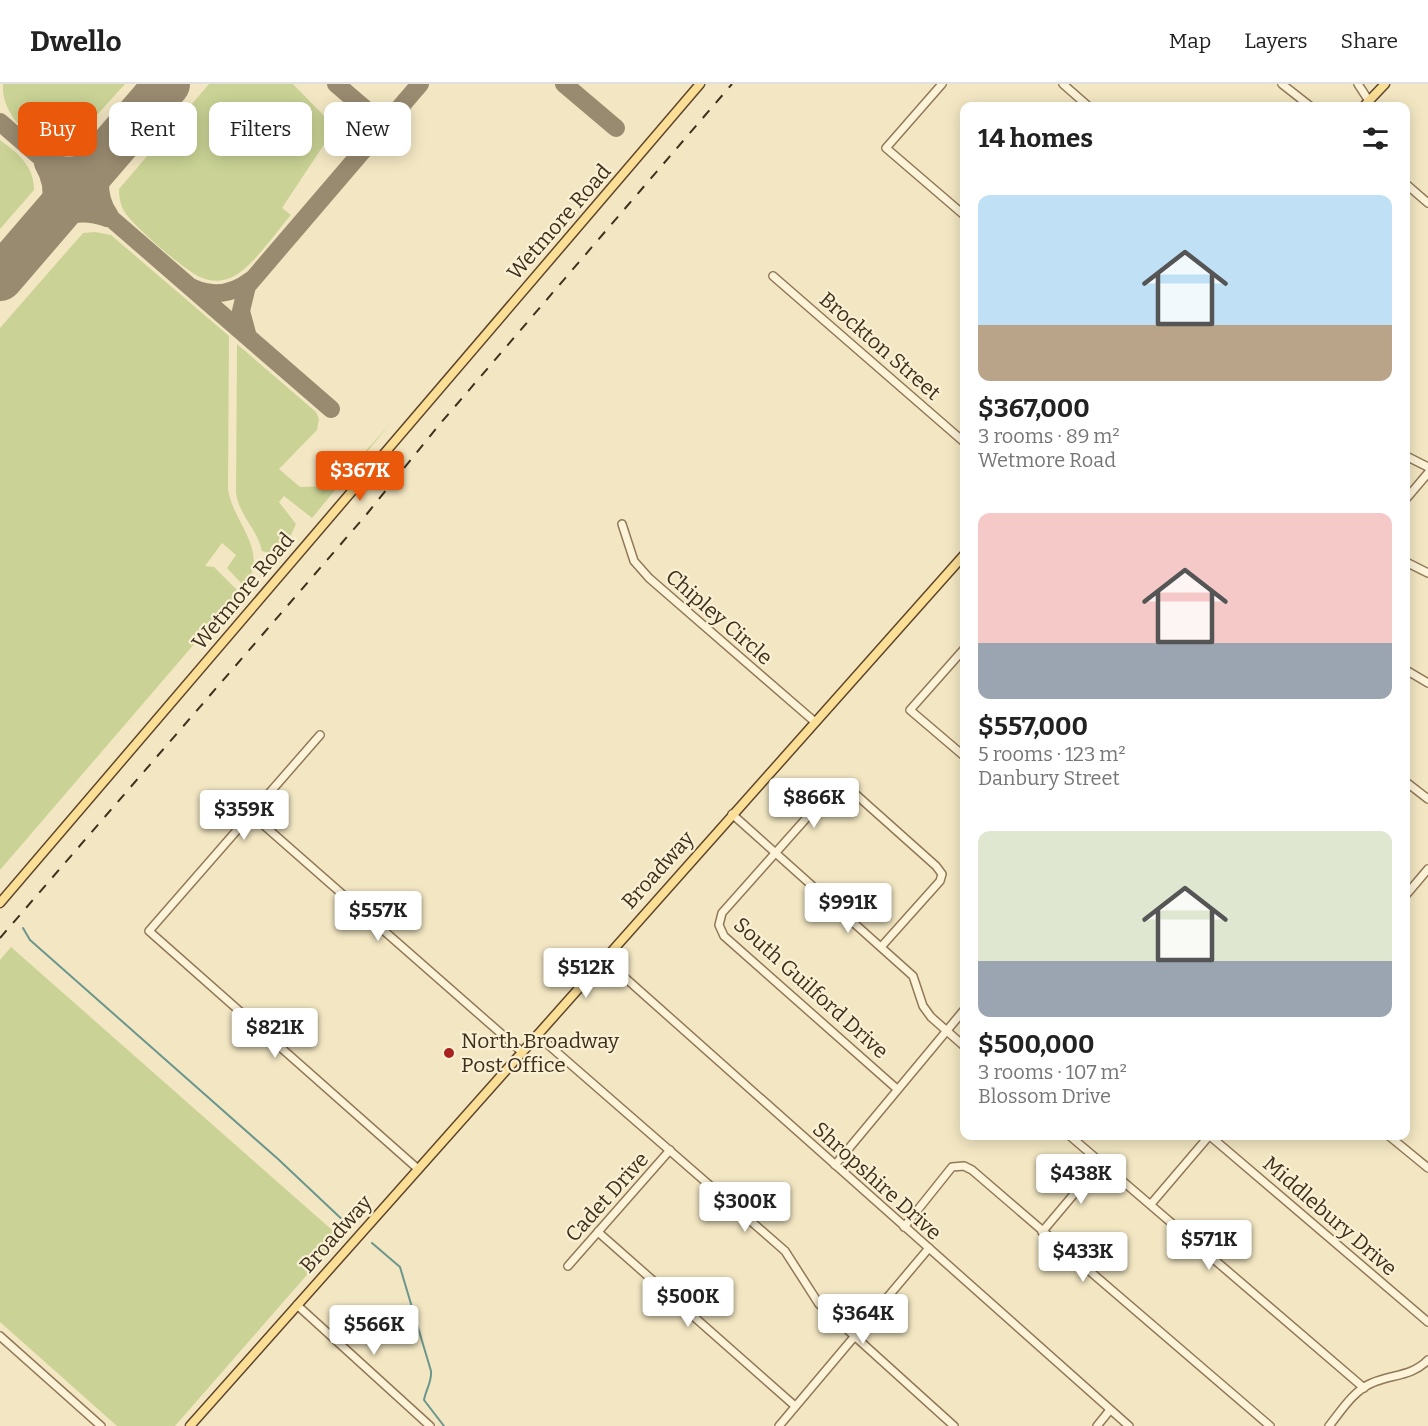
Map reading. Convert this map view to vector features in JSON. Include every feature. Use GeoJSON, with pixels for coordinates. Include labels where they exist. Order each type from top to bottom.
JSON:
{"type":"FeatureCollection","features":[{"type":"Feature","properties":{"kind":"main road","name":"Wetmore Road"},"geometry":{"type":"LineString","coordinates":[[0,903],[700,84]]}},
{"type":"Feature","properties":{"kind":"main road"},"geometry":{"type":"LineString","coordinates":[[1368,102],[1385,84]]}},
{"type":"Feature","properties":{"kind":"main road","name":"Broadway"},"geometry":{"type":"LineString","coordinates":[[190,1426],[960,559]]}},
{"type":"Feature","properties":{"kind":"street"},"geometry":{"type":"LineString","coordinates":[[942,84],[886,148],[960,212]]}},
{"type":"Feature","properties":{"kind":"street"},"geometry":{"type":"LineString","coordinates":[[1063,84],[1083,102]]}},
{"type":"Feature","properties":{"kind":"street"},"geometry":{"type":"LineString","coordinates":[[1282,84],[1305,102]]}},
{"type":"Feature","properties":{"kind":"street"},"geometry":{"type":"LineString","coordinates":[[1358,84],[1365,102]]}},
{"type":"Feature","properties":{"kind":"street"},"geometry":{"type":"LineString","coordinates":[[1410,187],[1428,203]]}},
{"type":"Feature","properties":{"kind":"street","name":"Brockton Street"},"geometry":{"type":"LineString","coordinates":[[773,276],[960,439]]}},
{"type":"Feature","properties":{"kind":"street"},"geometry":{"type":"LineString","coordinates":[[1410,458],[1428,467]]}},
{"type":"Feature","properties":{"kind":"street"},"geometry":{"type":"LineString","coordinates":[[1410,494],[1428,473]]}},
{"type":"Feature","properties":{"kind":"street","name":"Chipley Circle"},"geometry":{"type":"LineString","coordinates":[[622,524],[634,561],[649,578],[815,722]]}},
{"type":"Feature","properties":{"kind":"street"},"geometry":{"type":"LineString","coordinates":[[1410,564],[1428,573]]}},
{"type":"Feature","properties":{"kind":"street"},"geometry":{"type":"LineString","coordinates":[[960,654],[910,710],[960,753]]}},
{"type":"Feature","properties":{"kind":"street"},"geometry":{"type":"LineString","coordinates":[[1410,672],[1428,683]]}},
{"type":"Feature","properties":{"kind":"street"},"geometry":{"type":"LineString","coordinates":[[321,735],[149,932],[418,1169]]}},
{"type":"Feature","properties":{"kind":"street"},"geometry":{"type":"LineString","coordinates":[[1410,785],[1428,799]]}},
{"type":"Feature","properties":{"kind":"street"},"geometry":{"type":"LineString","coordinates":[[777,854],[830,790],[841,786],[852,791],[936,866],[942,874],[940,881],[881,947]]}},
{"type":"Feature","properties":{"kind":"street"},"geometry":{"type":"LineString","coordinates":[[251,814],[522,1052]]}},
{"type":"Feature","properties":{"kind":"street"},"geometry":{"type":"LineString","coordinates":[[732,814],[913,976],[923,1006],[930,1017],[960,1042]]}},
{"type":"Feature","properties":{"kind":"street","name":"South Guilford Drive"},"geometry":{"type":"LineString","coordinates":[[777,854],[722,914],[718,924],[721,930],[897,1089]]}},
{"type":"Feature","properties":{"kind":"street"},"geometry":{"type":"LineString","coordinates":[[1410,890],[1428,869]]}},
{"type":"Feature","properties":{"kind":"street","name":"Shropshire Drive"},"geometry":{"type":"LineString","coordinates":[[604,959],[1130,1426]]}},
{"type":"Feature","properties":{"kind":"street"},"geometry":{"type":"LineString","coordinates":[[835,1165],[960,1014]]}},
{"type":"Feature","properties":{"kind":"street"},"geometry":{"type":"LineString","coordinates":[[537,1035],[785,1251],[814,1298],[954,1426]]}},
{"type":"Feature","properties":{"kind":"street"},"geometry":{"type":"LineString","coordinates":[[1075,1140],[1364,1388]]}},
{"type":"Feature","properties":{"kind":"street"},"geometry":{"type":"LineString","coordinates":[[1150,1204],[1206,1140]]}},
{"type":"Feature","properties":{"kind":"street","name":"Middlebury Drive"},"geometry":{"type":"LineString","coordinates":[[1215,1140],[1428,1322]]}},
{"type":"Feature","properties":{"kind":"street"},"geometry":{"type":"LineString","coordinates":[[1394,1140],[1428,1168]]}},
{"type":"Feature","properties":{"kind":"street","name":"Cadet Drive"},"geometry":{"type":"LineString","coordinates":[[568,1266],[670,1150]]}},
{"type":"Feature","properties":{"kind":"street"},"geometry":{"type":"LineString","coordinates":[[1042,1232],[1101,1162]]}},
{"type":"Feature","properties":{"kind":"street"},"geometry":{"type":"LineString","coordinates":[[904,1227],[952,1167],[964,1166],[1261,1423],[1270,1426]]}},
{"type":"Feature","properties":{"kind":"street"},"geometry":{"type":"LineString","coordinates":[[598,1232],[795,1406]]}},
{"type":"Feature","properties":{"kind":"street"},"geometry":{"type":"LineString","coordinates":[[778,1426],[929,1248]]}},
{"type":"Feature","properties":{"kind":"street"},"geometry":{"type":"LineString","coordinates":[[297,1305],[430,1426]]}},
{"type":"Feature","properties":{"kind":"street"},"geometry":{"type":"LineString","coordinates":[[0,1336],[101,1426]]}},
{"type":"Feature","properties":{"kind":"street"},"geometry":{"type":"LineString","coordinates":[[1329,1426],[1364,1388],[1374,1382],[1412,1372],[1428,1360]]}},
{"type":"Feature","properties":{"kind":"street"},"geometry":{"type":"LineString","coordinates":[[1097,1426],[1110,1410]]}},
{"type":"Feature","properties":{"kind":"green space"},"geometry":{"type":"Polygon","coordinates":[[[3,84],[125,84],[97,115],[97,102],[18,102],[18,123],[8,108],[3,84]]]}},
{"type":"Feature","properties":{"kind":"green space"},"geometry":{"type":"Polygon","coordinates":[[[209,84],[293,84],[311,102],[209,102],[209,156],[312,156],[312,104],[324,116],[324,145],[282,208],[291,215],[253,261],[235,275],[217,281],[192,273],[147,236],[124,211],[119,192],[119,189],[147,156],[197,156],[197,102],[194,102],[209,84]]]}},
{"type":"Feature","properties":{"kind":"green space"},"geometry":{"type":"Polygon","coordinates":[[[0,140],[24,161],[31,174],[34,190],[0,229],[0,140]]]}},
{"type":"Feature","properties":{"kind":"green space"},"geometry":{"type":"Polygon","coordinates":[[[95,232],[111,235],[229,336],[228,489],[231,501],[252,547],[254,558],[247,583],[241,583],[227,568],[236,555],[222,543],[205,566],[214,567],[239,592],[0,870],[0,328],[83,233],[95,232]]]}},
{"type":"Feature","properties":{"kind":"green space"},"geometry":{"type":"Polygon","coordinates":[[[237,344],[316,412],[319,419],[317,430],[279,469],[300,487],[334,486],[390,424],[312,518],[284,496],[279,502],[296,524],[291,535],[274,554],[262,551],[236,493],[237,344]]]}},
{"type":"Feature","properties":{"kind":"green space"},"geometry":{"type":"Polygon","coordinates":[[[11,947],[340,1237],[175,1426],[117,1426],[0,1322],[0,960],[11,947]]]}},
{"type":"Feature","properties":{"kind":"waterway"},"geometry":{"type":"LineString","coordinates":[[23,928],[30,940],[278,1159],[348,1225]]}},
{"type":"Feature","properties":{"kind":"waterway"},"geometry":{"type":"LineString","coordinates":[[372,1243],[400,1267],[431,1371],[431,1379],[424,1400],[444,1426]]}},
{"type":"Feature","properties":{"kind":"taxiway"},"geometry":{"type":"LineString","coordinates":[[336,84],[357,102]]}},
{"type":"Feature","properties":{"kind":"taxiway"},"geometry":{"type":"LineString","coordinates":[[248,337],[241,311],[247,286],[420,84]]}},
{"type":"Feature","properties":{"kind":"taxiway"},"geometry":{"type":"LineString","coordinates":[[564,84],[616,128]]}},
{"type":"Feature","properties":{"kind":"taxiway"},"geometry":{"type":"LineString","coordinates":[[0,122],[331,409]]}},
{"type":"Feature","properties":{"kind":"taxiway"},"geometry":{"type":"LineString","coordinates":[[45,160],[56,164],[74,165],[90,160],[109,148]]}},
{"type":"Feature","properties":{"kind":"taxiway"},"geometry":{"type":"LineString","coordinates":[[109,155],[101,174],[100,191],[110,216]]}},
{"type":"Feature","properties":{"kind":"taxiway"},"geometry":{"type":"LineString","coordinates":[[31,241],[43,222],[52,195],[51,185],[43,164]]}},
{"type":"Feature","properties":{"kind":"taxiway"},"geometry":{"type":"LineString","coordinates":[[42,232],[63,217],[80,213],[107,218]]}},
{"type":"Feature","properties":{"kind":"taxiway"},"geometry":{"type":"LineString","coordinates":[[193,288],[208,293],[223,293],[251,280]]}},
{"type":"Feature","properties":{"kind":"runway"},"geometry":{"type":"LineString","coordinates":[[0,278],[167,84]]}},
{"type":"Feature","properties":{"kind":"railway"},"geometry":{"type":"LineString","coordinates":[[0,938],[366,515],[439,425],[732,84]]}},
{"type":"Feature","properties":{"kind":"place","name":"North Broadway Post Office"},"geometry":{"type":"Point","coordinates":[449,1053]}}]}
